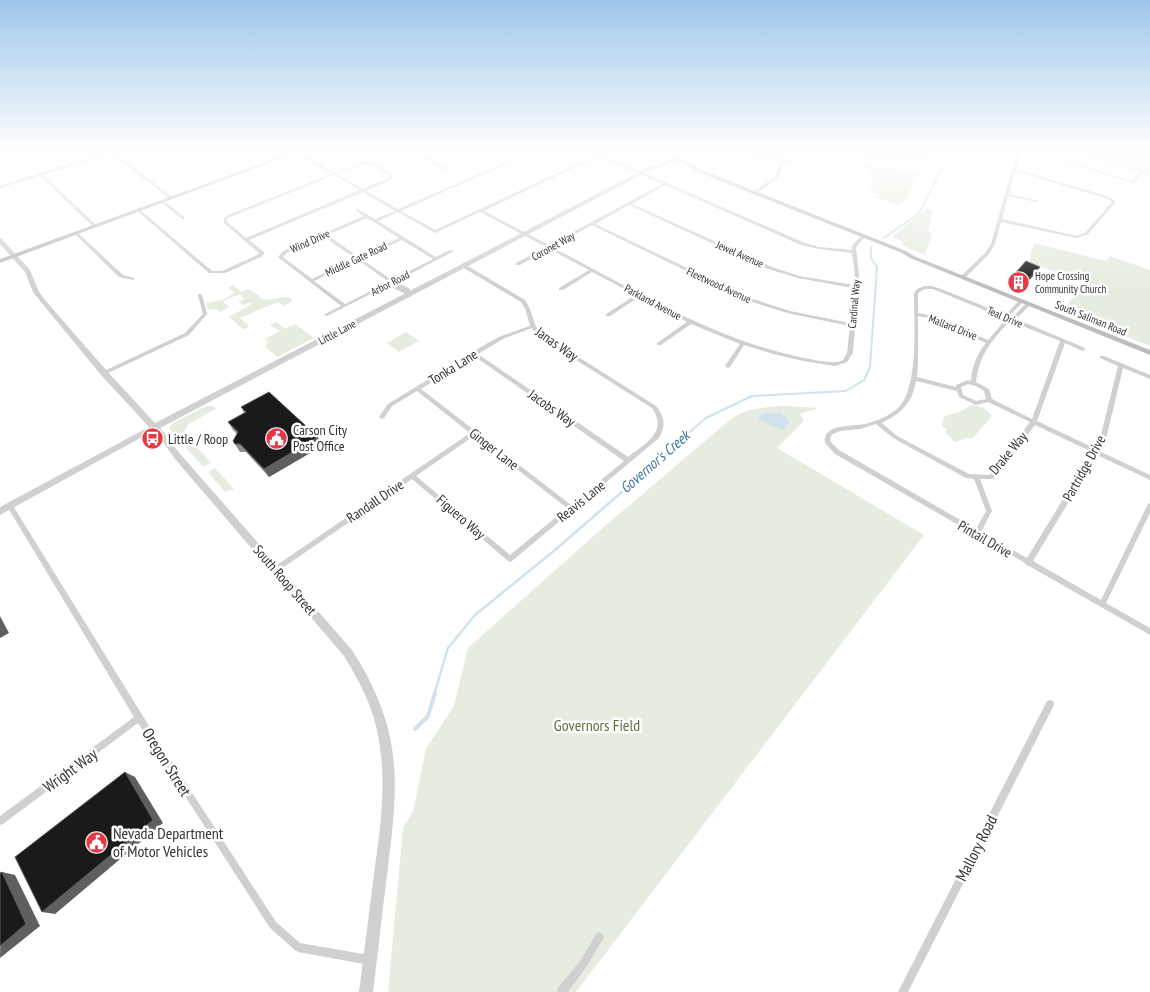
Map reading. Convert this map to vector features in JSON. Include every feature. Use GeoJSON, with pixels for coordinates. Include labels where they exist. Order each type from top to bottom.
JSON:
{"type":"FeatureCollection","features":[{"type":"Feature","properties":{"kind":"main road","name":"South Saliman Road"},"geometry":{"type":"LineString","coordinates":[[765,197],[863,237],[898,254],[912,257],[1150,353]]}},
{"type":"Feature","properties":{"kind":"main road"},"geometry":{"type":"LineString","coordinates":[[0,261],[171,198]]}},
{"type":"Feature","properties":{"kind":"street"},"geometry":{"type":"LineString","coordinates":[[65,197],[95,226]]}},
{"type":"Feature","properties":{"kind":"street"},"geometry":{"type":"LineString","coordinates":[[138,210],[211,272],[218,274],[262,253],[247,238],[225,222],[225,219],[278,197]]}},
{"type":"Feature","properties":{"kind":"street"},"geometry":{"type":"LineString","coordinates":[[247,238],[345,197]]}},
{"type":"Feature","properties":{"kind":"street"},"geometry":{"type":"LineString","coordinates":[[374,197],[432,232],[444,230],[511,197]]}},
{"type":"Feature","properties":{"kind":"street"},"geometry":{"type":"LineString","coordinates":[[375,221],[430,197]]}},
{"type":"Feature","properties":{"kind":"street","name":"Little Lane"},"geometry":{"type":"LineString","coordinates":[[0,511],[154,427],[595,197]]}},
{"type":"Feature","properties":{"kind":"street","name":"Coronet Way"},"geometry":{"type":"LineString","coordinates":[[518,264],[642,197]]}},
{"type":"Feature","properties":{"kind":"street"},"geometry":{"type":"LineString","coordinates":[[696,197],[803,244],[819,248],[854,252],[856,243],[863,237]]}},
{"type":"Feature","properties":{"kind":"street"},"geometry":{"type":"LineString","coordinates":[[964,278],[987,254],[993,244],[1007,197]]}},
{"type":"Feature","properties":{"kind":"street"},"geometry":{"type":"LineString","coordinates":[[1019,197],[1037,201]]}},
{"type":"Feature","properties":{"kind":"street"},"geometry":{"type":"LineString","coordinates":[[1000,220],[1077,237],[1087,233],[1114,202],[1106,197]]}},
{"type":"Feature","properties":{"kind":"street"},"geometry":{"type":"LineString","coordinates":[[162,201],[183,218]]}},
{"type":"Feature","properties":{"kind":"street","name":"Jewel Avenue"},"geometry":{"type":"LineString","coordinates":[[630,204],[770,268],[798,277],[856,287]]}},
{"type":"Feature","properties":{"kind":"street"},"geometry":{"type":"LineString","coordinates":[[356,210],[436,259]]}},
{"type":"Feature","properties":{"kind":"street","name":"Parkland Avenue"},"geometry":{"type":"LineString","coordinates":[[482,211],[690,322],[742,344],[782,356],[835,364]]}},
{"type":"Feature","properties":{"kind":"street","name":"Wind Drive"},"geometry":{"type":"LineString","coordinates":[[310,281],[281,258],[281,255],[368,216]]}},
{"type":"Feature","properties":{"kind":"street","name":"Fleetwood Avenue"},"geometry":{"type":"LineString","coordinates":[[592,224],[748,299],[788,312],[852,324]]}},
{"type":"Feature","properties":{"kind":"street"},"geometry":{"type":"LineString","coordinates":[[76,233],[121,276],[132,279]]}},
{"type":"Feature","properties":{"kind":"street"},"geometry":{"type":"LineString","coordinates":[[324,236],[392,282],[393,286],[410,294]]}},
{"type":"Feature","properties":{"kind":"street","name":"Middle Gate Road"},"geometry":{"type":"LineString","coordinates":[[310,281],[402,238]]}},
{"type":"Feature","properties":{"kind":"street","name":"South Roop Street"},"geometry":{"type":"LineString","coordinates":[[0,240],[29,273],[36,292],[104,373],[154,427],[348,653],[364,678],[378,710],[385,737],[388,758],[389,807],[366,992]]}},
{"type":"Feature","properties":{"kind":"street","name":"Arbor Road"},"geometry":{"type":"LineString","coordinates":[[327,315],[452,251]]}},
{"type":"Feature","properties":{"kind":"street","name":"Cardinal Way"},"geometry":{"type":"LineString","coordinates":[[835,364],[848,359],[856,287],[854,252]]}},
{"type":"Feature","properties":{"kind":"street","name":"Janas Way"},"geometry":{"type":"LineString","coordinates":[[464,266],[523,302],[528,307],[531,327],[537,333],[654,407],[661,416]]}},
{"type":"Feature","properties":{"kind":"street"},"geometry":{"type":"LineString","coordinates":[[561,289],[592,270]]}},
{"type":"Feature","properties":{"kind":"street"},"geometry":{"type":"LineString","coordinates":[[310,281],[344,306]]}},
{"type":"Feature","properties":{"kind":"street","name":"Teal Drive"},"geometry":{"type":"LineString","coordinates":[[916,314],[916,294],[925,288],[943,290],[1083,349]]}},
{"type":"Feature","properties":{"kind":"street"},"geometry":{"type":"LineString","coordinates":[[104,373],[192,332],[205,314],[200,295]]}},
{"type":"Feature","properties":{"kind":"street"},"geometry":{"type":"LineString","coordinates":[[608,315],[639,295]]}},
{"type":"Feature","properties":{"kind":"street"},"geometry":{"type":"LineString","coordinates":[[972,383],[978,356],[1009,319],[1008,315],[1021,301]]}},
{"type":"Feature","properties":{"kind":"street"},"geometry":{"type":"LineString","coordinates":[[1009,319],[1015,318],[1028,304]]}},
{"type":"Feature","properties":{"kind":"street"},"geometry":{"type":"LineString","coordinates":[[1012,310],[1020,313]]}},
{"type":"Feature","properties":{"kind":"street"},"geometry":{"type":"LineString","coordinates":[[877,422],[902,406],[912,394],[916,379],[916,314]]}},
{"type":"Feature","properties":{"kind":"street","name":"Mallard Drive"},"geometry":{"type":"LineString","coordinates":[[916,314],[931,317],[989,342]]}},
{"type":"Feature","properties":{"kind":"street"},"geometry":{"type":"LineString","coordinates":[[659,344],[690,322]]}},
{"type":"Feature","properties":{"kind":"street","name":"Tonka Lane"},"geometry":{"type":"LineString","coordinates":[[382,417],[390,405],[474,354],[503,337],[531,327]]}},
{"type":"Feature","properties":{"kind":"street","name":"Drake Way"},"geometry":{"type":"LineString","coordinates":[[877,422],[895,436],[968,476],[977,478],[991,477],[1034,422],[1063,340]]}},
{"type":"Feature","properties":{"kind":"street"},"geometry":{"type":"LineString","coordinates":[[728,366],[742,344]]}},
{"type":"Feature","properties":{"kind":"street","name":"Jacobs Way"},"geometry":{"type":"LineString","coordinates":[[474,354],[629,461]]}},
{"type":"Feature","properties":{"kind":"street"},"geometry":{"type":"LineString","coordinates":[[1102,357],[1150,377]]}},
{"type":"Feature","properties":{"kind":"street","name":"Partridge Drive"},"geometry":{"type":"LineString","coordinates":[[1028,563],[1103,439],[1121,365]]}},
{"type":"Feature","properties":{"kind":"street"},"geometry":{"type":"LineString","coordinates":[[916,379],[957,389],[961,396],[970,402],[981,403],[989,400],[1150,478]]}},
{"type":"Feature","properties":{"kind":"street"},"geometry":{"type":"LineString","coordinates":[[957,389],[963,383],[972,383],[987,390],[989,400]]}},
{"type":"Feature","properties":{"kind":"street","name":"Ginger Lane"},"geometry":{"type":"LineString","coordinates":[[418,389],[571,508]]}},
{"type":"Feature","properties":{"kind":"street","name":"Reavis Lane"},"geometry":{"type":"LineString","coordinates":[[510,559],[657,437],[662,426],[661,416]]}},
{"type":"Feature","properties":{"kind":"street","name":"Pintail Drive"},"geometry":{"type":"LineString","coordinates":[[877,422],[834,430],[827,438],[829,445],[837,452],[977,534],[1150,632]]}},
{"type":"Feature","properties":{"kind":"street","name":"Randall Drive"},"geometry":{"type":"LineString","coordinates":[[276,569],[474,433]]}},
{"type":"Feature","properties":{"kind":"street","name":"Figuero Way"},"geometry":{"type":"LineString","coordinates":[[412,476],[510,559]]}},
{"type":"Feature","properties":{"kind":"street"},"geometry":{"type":"LineString","coordinates":[[977,478],[989,511],[977,534]]}},
{"type":"Feature","properties":{"kind":"street","name":"Oregon Street"},"geometry":{"type":"LineString","coordinates":[[10,506],[139,718],[273,925],[298,947],[369,960]]}},
{"type":"Feature","properties":{"kind":"street"},"geometry":{"type":"LineString","coordinates":[[1102,605],[1150,506]]}},
{"type":"Feature","properties":{"kind":"street","name":"Mallory Road"},"geometry":{"type":"LineString","coordinates":[[902,992],[1050,704]]}},
{"type":"Feature","properties":{"kind":"street","name":"Wright Way"},"geometry":{"type":"LineString","coordinates":[[0,821],[139,718]]}},
{"type":"Feature","properties":{"kind":"street"},"geometry":{"type":"LineString","coordinates":[[562,992],[599,937]]}},
{"type":"Feature","properties":{"kind":"green space"},"geometry":{"type":"Polygon","coordinates":[[[878,197],[906,197],[898,205],[878,197]]]}},
{"type":"Feature","properties":{"kind":"green space"},"geometry":{"type":"Polygon","coordinates":[[[927,208],[933,210],[928,232],[932,233],[925,255],[904,246],[902,241],[892,237],[927,208]]]}},
{"type":"Feature","properties":{"kind":"green space"},"geometry":{"type":"Polygon","coordinates":[[[1034,243],[1106,261],[1110,256],[1150,270],[1150,346],[1063,311],[1084,283],[1029,262],[1034,243]]]}},
{"type":"Feature","properties":{"kind":"green space"},"geometry":{"type":"Polygon","coordinates":[[[233,285],[241,292],[248,289],[262,299],[270,300],[287,297],[293,301],[284,306],[278,302],[240,318],[249,326],[244,330],[229,317],[252,304],[250,302],[243,305],[239,302],[245,299],[240,294],[223,301],[229,307],[220,312],[217,309],[208,310],[206,303],[223,300],[235,293],[228,288],[233,285]]]}},
{"type":"Feature","properties":{"kind":"green space"},"geometry":{"type":"Polygon","coordinates":[[[276,322],[285,329],[295,324],[314,338],[277,357],[266,347],[268,342],[265,339],[280,331],[270,325],[276,322]]]}},
{"type":"Feature","properties":{"kind":"green space"},"geometry":{"type":"Polygon","coordinates":[[[406,332],[419,341],[399,352],[387,343],[406,332]]]}},
{"type":"Feature","properties":{"kind":"green space"},"geometry":{"type":"Polygon","coordinates":[[[970,405],[983,407],[992,416],[973,438],[955,442],[942,426],[944,417],[962,411],[970,405]]]}},
{"type":"Feature","properties":{"kind":"green space"},"geometry":{"type":"Polygon","coordinates":[[[206,406],[213,406],[216,409],[188,424],[184,433],[211,463],[203,467],[169,428],[173,423],[206,406]]]}},
{"type":"Feature","properties":{"kind":"green space","name":"Governors Field"},"geometry":{"type":"Polygon","coordinates":[[[785,406],[817,408],[800,414],[804,421],[777,448],[924,535],[576,992],[388,992],[403,828],[413,812],[426,749],[454,706],[468,648],[606,525],[731,419],[750,410],[785,406]]]}},
{"type":"Feature","properties":{"kind":"green space"},"geometry":{"type":"Polygon","coordinates":[[[215,468],[234,489],[225,492],[208,472],[215,468]]]}},
{"type":"Feature","properties":{"kind":"water"},"geometry":{"type":"Polygon","coordinates":[[[780,412],[790,422],[783,430],[759,420],[759,417],[763,414],[780,412]]]}},
{"type":"Feature","properties":{"kind":"building"},"geometry":{"type":"Polygon","coordinates":[[[1026,261],[1040,267],[1026,282],[1012,277],[1026,261]]]}},
{"type":"Feature","properties":{"kind":"building","name":"Carson City Post Office"},"geometry":{"type":"Polygon","coordinates":[[[269,392],[318,437],[264,469],[240,444],[235,444],[233,441],[238,432],[228,422],[246,412],[241,407],[269,392]]]}},
{"type":"Feature","properties":{"kind":"building","name":"Nevada Department of Motor Vehicles"},"geometry":{"type":"Polygon","coordinates":[[[125,772],[153,820],[42,912],[15,857],[125,772]]]}},
{"type":"Feature","properties":{"kind":"building"},"geometry":{"type":"Polygon","coordinates":[[[2,872],[26,924],[0,946],[0,873],[2,872]]]}},
{"type":"Feature","properties":{"kind":"waterway","name":"Governor's Creek"},"geometry":{"type":"LineString","coordinates":[[884,238],[919,213],[927,197]]}},
{"type":"Feature","properties":{"kind":"waterway","name":"Governor's Creek"},"geometry":{"type":"LineString","coordinates":[[652,465],[706,418],[752,396],[846,391],[864,380],[870,367],[877,267],[871,258],[871,247]]}},
{"type":"Feature","properties":{"kind":"waterway","name":"Governor's Creek"},"geometry":{"type":"LineString","coordinates":[[434,695],[448,648],[475,615],[555,550],[654,464]]}},
{"type":"Feature","properties":{"kind":"waterway","name":"Governor's Creek"},"geometry":{"type":"LineString","coordinates":[[415,729],[428,716],[435,693]]}},
{"type":"Feature","properties":{"kind":"place","name":"Hope Crossing Community Church"},"geometry":{"type":"Point","coordinates":[1019,282]}},
{"type":"Feature","properties":{"kind":"place","name":"Carson City Post Office"},"geometry":{"type":"Point","coordinates":[277,438]}},
{"type":"Feature","properties":{"kind":"place","name":"Little / Roop"},"geometry":{"type":"Point","coordinates":[152,439]}},
{"type":"Feature","properties":{"kind":"place","name":"Nevada Department of Motor Vehicles"},"geometry":{"type":"Point","coordinates":[97,842]}}]}
